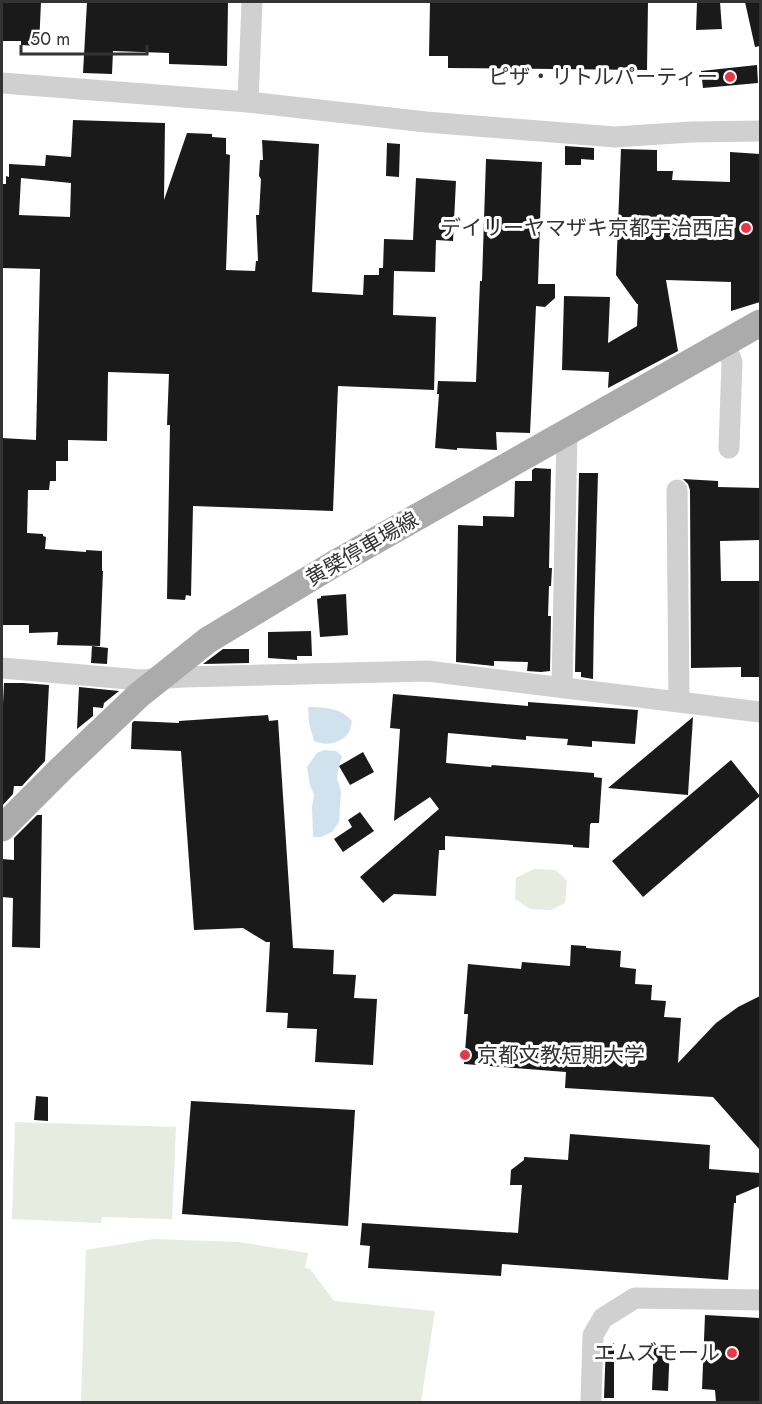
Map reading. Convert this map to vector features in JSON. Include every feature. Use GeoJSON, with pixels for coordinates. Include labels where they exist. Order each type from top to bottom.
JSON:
{"type":"FeatureCollection","features":[{"type":"Feature","properties":{"kind":"main road","name":"黄檗停車場線"},"geometry":{"type":"LineString","coordinates":[[2,828],[130,703],[208,640],[334,564],[760,323]]}},
{"type":"Feature","properties":{"kind":"street"},"geometry":{"type":"LineString","coordinates":[[248,102],[252,2]]}},
{"type":"Feature","properties":{"kind":"street"},"geometry":{"type":"LineString","coordinates":[[2,82],[248,102],[426,122],[615,137],[691,132],[760,131]]}},
{"type":"Feature","properties":{"kind":"street"},"geometry":{"type":"LineString","coordinates":[[725,343],[732,362],[729,448]]}},
{"type":"Feature","properties":{"kind":"street"},"geometry":{"type":"LineString","coordinates":[[562,687],[567,432]]}},
{"type":"Feature","properties":{"kind":"street"},"geometry":{"type":"LineString","coordinates":[[677,490],[680,701]]}},
{"type":"Feature","properties":{"kind":"street"},"geometry":{"type":"LineString","coordinates":[[2,668],[140,680],[428,671],[760,711]]}},
{"type":"Feature","properties":{"kind":"street"},"geometry":{"type":"LineString","coordinates":[[591,1402],[593,1335],[603,1318],[635,1298],[760,1300]]}},
{"type":"Feature","properties":{"kind":"shaded area"},"geometry":{"type":"Polygon","coordinates":[[[534,869],[556,870],[567,881],[565,903],[551,910],[530,909],[515,899],[516,878],[534,869]]]}},
{"type":"Feature","properties":{"kind":"shaded area"},"geometry":{"type":"Polygon","coordinates":[[[15,1122],[176,1127],[172,1219],[102,1217],[101,1223],[12,1219],[15,1122]]]}},
{"type":"Feature","properties":{"kind":"shaded area"},"geometry":{"type":"Polygon","coordinates":[[[153,1239],[238,1242],[308,1253],[305,1268],[310,1269],[334,1301],[435,1311],[421,1402],[81,1402],[86,1250],[153,1239]]]}},
{"type":"Feature","properties":{"kind":"water"},"geometry":{"type":"Polygon","coordinates":[[[308,707],[326,708],[343,713],[352,721],[348,734],[331,743],[314,741],[308,707]]]}},
{"type":"Feature","properties":{"kind":"water"},"geometry":{"type":"Polygon","coordinates":[[[324,750],[336,751],[342,756],[337,778],[341,792],[339,822],[332,832],[321,837],[313,837],[314,795],[307,767],[317,753],[324,750]]]}},
{"type":"Feature","properties":{"kind":"building"},"geometry":{"type":"Polygon","coordinates":[[[2,2],[41,2],[39,46],[21,45],[21,41],[2,41],[2,2]]]}},
{"type":"Feature","properties":{"kind":"building"},"geometry":{"type":"Polygon","coordinates":[[[87,2],[228,2],[227,66],[169,64],[169,53],[113,51],[112,74],[83,73],[87,2]]]}},
{"type":"Feature","properties":{"kind":"building"},"geometry":{"type":"Polygon","coordinates":[[[430,2],[648,2],[647,70],[448,68],[448,56],[429,56],[430,2]]]}},
{"type":"Feature","properties":{"kind":"building"},"geometry":{"type":"Polygon","coordinates":[[[697,2],[720,2],[722,29],[696,30],[697,2]]]}},
{"type":"Feature","properties":{"kind":"building"},"geometry":{"type":"Polygon","coordinates":[[[745,2],[760,2],[760,46],[755,47],[745,2]]]}},
{"type":"Feature","properties":{"kind":"building","name":"ピザ・リトルパーティー"},"geometry":{"type":"Polygon","coordinates":[[[757,65],[758,83],[703,88],[701,71],[757,65]]]}},
{"type":"Feature","properties":{"kind":"building"},"geometry":{"type":"Polygon","coordinates":[[[73,120],[165,123],[164,200],[187,133],[212,134],[212,137],[226,138],[226,154],[230,155],[226,270],[255,271],[256,261],[258,261],[256,215],[259,215],[262,140],[319,144],[312,292],[363,295],[364,275],[379,275],[379,268],[383,268],[384,239],[413,240],[416,178],[456,181],[453,241],[436,240],[435,272],[394,271],[393,315],[436,317],[434,390],[338,386],[333,511],[193,506],[191,596],[186,595],[185,600],[167,599],[169,374],[108,372],[107,441],[68,440],[68,461],[56,461],[56,481],[50,481],[49,490],[28,490],[27,533],[43,534],[46,537],[45,549],[102,551],[100,646],[57,645],[58,632],[29,633],[29,625],[2,625],[2,438],[36,440],[40,269],[2,268],[2,184],[6,184],[6,176],[9,177],[9,164],[45,166],[46,155],[71,157],[73,120]],[[21,178],[19,215],[70,217],[71,183],[21,178]]]}},
{"type":"Feature","properties":{"kind":"building"},"geometry":{"type":"Polygon","coordinates":[[[387,143],[400,144],[399,177],[386,176],[387,143]]]}},
{"type":"Feature","properties":{"kind":"building"},"geometry":{"type":"Polygon","coordinates":[[[565,146],[594,148],[594,160],[581,159],[581,165],[565,165],[565,146]]]}},
{"type":"Feature","properties":{"kind":"building"},"geometry":{"type":"Polygon","coordinates":[[[621,149],[657,150],[657,171],[673,171],[672,180],[730,182],[730,152],[760,154],[760,302],[731,311],[731,282],[666,280],[678,351],[608,388],[609,372],[562,370],[564,296],[610,297],[608,343],[637,326],[638,304],[616,275],[621,149]]]}},
{"type":"Feature","properties":{"kind":"building"},"geometry":{"type":"Polygon","coordinates":[[[486,159],[542,162],[538,284],[555,284],[555,298],[545,307],[536,306],[530,433],[496,432],[497,450],[435,448],[438,381],[476,382],[486,159]]]}},
{"type":"Feature","properties":{"kind":"building"},"geometry":{"type":"Polygon","coordinates":[[[535,468],[551,469],[549,568],[552,568],[548,616],[551,616],[550,671],[527,671],[528,662],[494,661],[494,666],[456,662],[458,525],[483,526],[483,516],[514,517],[515,481],[532,481],[532,470],[535,468]]]}},
{"type":"Feature","properties":{"kind":"building"},"geometry":{"type":"Polygon","coordinates":[[[579,473],[598,473],[593,679],[581,677],[581,672],[575,672],[579,473]]]}},
{"type":"Feature","properties":{"kind":"building"},"geometry":{"type":"Polygon","coordinates":[[[683,479],[718,481],[718,487],[760,488],[760,540],[720,541],[721,581],[760,581],[760,677],[741,677],[741,667],[691,668],[690,490],[683,479]]]}},
{"type":"Feature","properties":{"kind":"building"},"geometry":{"type":"Polygon","coordinates":[[[346,594],[348,635],[320,637],[317,599],[321,596],[346,594]]]}},
{"type":"Feature","properties":{"kind":"building"},"geometry":{"type":"Polygon","coordinates":[[[311,631],[312,656],[297,656],[297,660],[268,658],[268,632],[311,631]]]}},
{"type":"Feature","properties":{"kind":"building"},"geometry":{"type":"Polygon","coordinates":[[[92,646],[108,648],[107,664],[91,663],[92,646]]]}},
{"type":"Feature","properties":{"kind":"building"},"geometry":{"type":"Polygon","coordinates":[[[223,649],[249,649],[249,663],[203,664],[223,649]]]}},
{"type":"Feature","properties":{"kind":"building"},"geometry":{"type":"Polygon","coordinates":[[[4,683],[49,685],[45,761],[22,786],[14,786],[13,794],[2,806],[2,724],[4,683]]]}},
{"type":"Feature","properties":{"kind":"building"},"geometry":{"type":"Polygon","coordinates":[[[79,687],[119,691],[104,703],[103,708],[93,707],[93,716],[77,729],[79,687]]]}},
{"type":"Feature","properties":{"kind":"building"},"geometry":{"type":"Polygon","coordinates":[[[393,694],[528,706],[528,702],[638,710],[635,744],[592,741],[592,747],[567,745],[568,739],[526,736],[526,740],[448,733],[446,763],[594,773],[594,777],[602,778],[599,823],[590,825],[589,848],[445,836],[445,850],[439,850],[436,896],[394,894],[383,903],[360,877],[439,809],[430,797],[394,821],[400,729],[390,728],[393,694]]]}},
{"type":"Feature","properties":{"kind":"building"},"geometry":{"type":"Polygon","coordinates":[[[268,715],[269,721],[278,720],[293,948],[334,950],[333,974],[356,975],[354,998],[377,999],[373,1065],[315,1062],[317,1029],[287,1028],[288,1013],[266,1012],[270,942],[266,942],[243,928],[194,930],[181,751],[131,749],[134,721],[179,723],[179,721],[268,715]]]}},
{"type":"Feature","properties":{"kind":"building"},"geometry":{"type":"Polygon","coordinates":[[[693,717],[688,795],[608,788],[663,742],[693,717]]]}},
{"type":"Feature","properties":{"kind":"building"},"geometry":{"type":"Polygon","coordinates":[[[363,752],[374,772],[350,785],[339,766],[363,752]]]}},
{"type":"Feature","properties":{"kind":"building"},"geometry":{"type":"Polygon","coordinates":[[[731,760],[760,796],[643,897],[612,861],[731,760]]]}},
{"type":"Feature","properties":{"kind":"building"},"geometry":{"type":"Polygon","coordinates":[[[360,812],[374,831],[343,852],[334,839],[352,827],[348,820],[360,812]]]}},
{"type":"Feature","properties":{"kind":"building"},"geometry":{"type":"Polygon","coordinates":[[[37,815],[42,815],[40,948],[12,947],[13,898],[2,897],[2,859],[14,860],[14,838],[37,815]]]}},
{"type":"Feature","properties":{"kind":"building"},"geometry":{"type":"Polygon","coordinates":[[[571,945],[621,951],[620,967],[636,969],[635,984],[652,985],[651,1000],[666,1001],[664,1017],[681,1018],[678,1063],[716,1023],[738,1007],[760,996],[760,1150],[713,1097],[565,1088],[566,1072],[464,1064],[468,1014],[464,1014],[468,964],[521,969],[522,962],[570,966],[571,945]]]}},
{"type":"Feature","properties":{"kind":"building"},"geometry":{"type":"Polygon","coordinates":[[[36,1096],[48,1097],[48,1121],[34,1120],[36,1096]]]}},
{"type":"Feature","properties":{"kind":"building"},"geometry":{"type":"Polygon","coordinates":[[[191,1101],[355,1110],[348,1226],[182,1214],[191,1101]]]}},
{"type":"Feature","properties":{"kind":"building"},"geometry":{"type":"Polygon","coordinates":[[[570,1134],[710,1145],[709,1169],[760,1173],[760,1186],[736,1196],[728,1280],[502,1264],[501,1276],[368,1268],[370,1246],[360,1245],[362,1223],[518,1233],[522,1185],[510,1185],[511,1170],[524,1160],[524,1157],[568,1160],[570,1134]]]}},
{"type":"Feature","properties":{"kind":"building","name":"エムズモール"},"geometry":{"type":"Polygon","coordinates":[[[705,1315],[760,1318],[760,1402],[716,1402],[715,1390],[702,1389],[705,1315]]]}},
{"type":"Feature","properties":{"kind":"building"},"geometry":{"type":"Polygon","coordinates":[[[606,1343],[614,1343],[614,1398],[604,1398],[606,1343]]]}},
{"type":"Feature","properties":{"kind":"building"},"geometry":{"type":"Polygon","coordinates":[[[654,1343],[670,1344],[668,1391],[652,1390],[654,1343]]]}},
{"type":"Feature","properties":{"kind":"place","name":"ピザ・リトルパーティー"},"geometry":{"type":"Point","coordinates":[730,77]}},
{"type":"Feature","properties":{"kind":"place","name":"デイリーヤマザキ京都宇治西店"},"geometry":{"type":"Point","coordinates":[746,228]}},
{"type":"Feature","properties":{"kind":"place","name":"京都文教短期大学"},"geometry":{"type":"Point","coordinates":[465,1055]}},
{"type":"Feature","properties":{"kind":"place","name":"エムズモール"},"geometry":{"type":"Point","coordinates":[732,1353]}}]}
